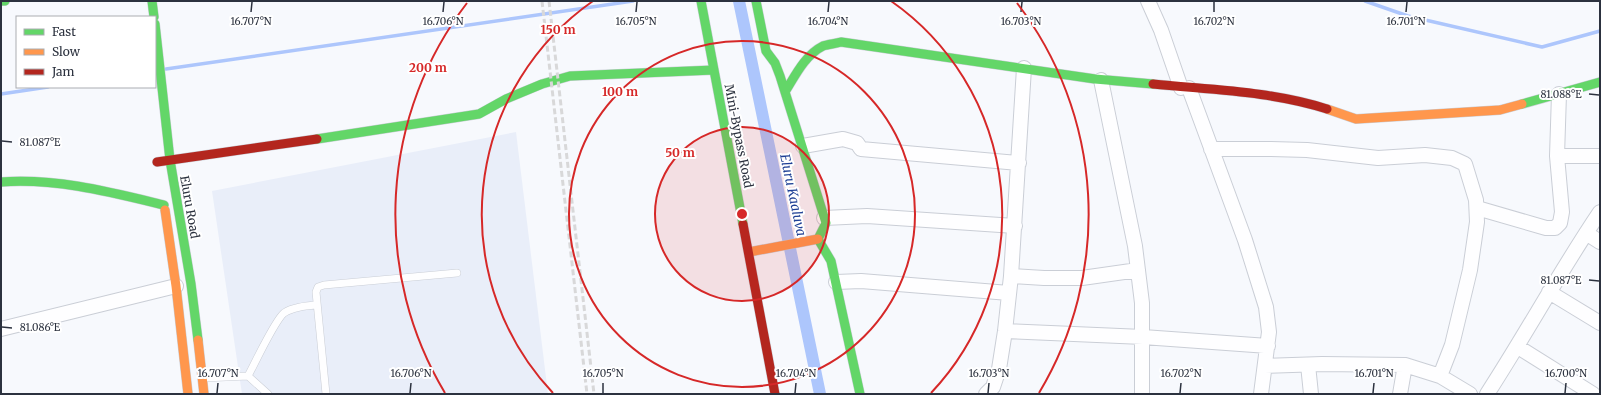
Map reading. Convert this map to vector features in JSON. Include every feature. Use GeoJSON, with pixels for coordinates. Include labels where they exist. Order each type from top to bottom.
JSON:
{"type":"FeatureCollection","features":[{"type":"Feature","properties":{"kind":"street","name":"Mini-Bypass Road"},"geometry":{"type":"LineString","coordinates":[[701,1],[776,394]]}},
{"type":"Feature","properties":{"kind":"street"},"geometry":{"type":"LineString","coordinates":[[756,1],[766,50],[775,63],[803,146],[826,223],[818,239]]}},
{"type":"Feature","properties":{"kind":"street"},"geometry":{"type":"LineString","coordinates":[[1148,1],[1211,149],[1245,240],[1266,307],[1269,332],[1261,394]]}},
{"type":"Feature","properties":{"kind":"street"},"geometry":{"type":"LineString","coordinates":[[152,2],[154,16]]}},
{"type":"Feature","properties":{"kind":"street","name":"Eluru Road"},"geometry":{"type":"LineString","coordinates":[[156,33],[170,160],[191,284],[194,379],[188,394]]}},
{"type":"Feature","properties":{"kind":"street"},"geometry":{"type":"LineString","coordinates":[[785,92],[798,70],[808,58],[823,46],[841,42],[1101,80],[1272,95],[1308,103],[1356,119],[1500,110],[1600,82]]}},
{"type":"Feature","properties":{"kind":"street"},"geometry":{"type":"LineString","coordinates":[[157,162],[335,137],[479,114],[506,99],[542,84],[570,76],[714,67]]}},
{"type":"Feature","properties":{"kind":"street"},"geometry":{"type":"LineString","coordinates":[[993,392],[999,369],[1010,293],[1024,68]]}},
{"type":"Feature","properties":{"kind":"street"},"geometry":{"type":"LineString","coordinates":[[1101,80],[1135,246],[1142,303],[1142,394]]}},
{"type":"Feature","properties":{"kind":"street"},"geometry":{"type":"LineString","coordinates":[[1476,208],[1546,228],[1555,228],[1560,223],[1562,212],[1557,156],[1559,94]]}},
{"type":"Feature","properties":{"kind":"street"},"geometry":{"type":"LineString","coordinates":[[803,146],[843,139],[857,143],[860,149],[1019,163]]}},
{"type":"Feature","properties":{"kind":"street"},"geometry":{"type":"LineString","coordinates":[[1211,149],[1271,148],[1307,150],[1378,158],[1425,156],[1452,158],[1465,164],[1474,194],[1478,222],[1470,270],[1452,345],[1440,376]]}},
{"type":"Feature","properties":{"kind":"street"},"geometry":{"type":"LineString","coordinates":[[1557,156],[1600,156]]}},
{"type":"Feature","properties":{"kind":"street","name":"Eluru Road"},"geometry":{"type":"LineString","coordinates":[[1,182],[27,180],[90,187],[163,202],[176,286],[194,379],[204,394]]}},
{"type":"Feature","properties":{"kind":"street"},"geometry":{"type":"LineString","coordinates":[[1487,394],[1518,347],[1549,292],[1600,212]]}},
{"type":"Feature","properties":{"kind":"street"},"geometry":{"type":"LineString","coordinates":[[824,218],[867,216],[1014,226]]}},
{"type":"Feature","properties":{"kind":"street"},"geometry":{"type":"LineString","coordinates":[[1586,233],[1600,242]]}},
{"type":"Feature","properties":{"kind":"street"},"geometry":{"type":"LineString","coordinates":[[749,252],[818,239]]}},
{"type":"Feature","properties":{"kind":"street"},"geometry":{"type":"LineString","coordinates":[[818,239],[831,260],[860,394]]}},
{"type":"Feature","properties":{"kind":"street"},"geometry":{"type":"LineString","coordinates":[[1011,276],[1082,278],[1138,270]]}},
{"type":"Feature","properties":{"kind":"street"},"geometry":{"type":"LineString","coordinates":[[836,282],[860,281],[1010,293]]}},
{"type":"Feature","properties":{"kind":"street"},"geometry":{"type":"LineString","coordinates":[[1,328],[176,286]]}},
{"type":"Feature","properties":{"kind":"street"},"geometry":{"type":"LineString","coordinates":[[1549,292],[1600,323]]}},
{"type":"Feature","properties":{"kind":"street"},"geometry":{"type":"LineString","coordinates":[[1005,331],[1143,337],[1268,346]]}},
{"type":"Feature","properties":{"kind":"street"},"geometry":{"type":"LineString","coordinates":[[1518,347],[1593,394]]}},
{"type":"Feature","properties":{"kind":"street"},"geometry":{"type":"LineString","coordinates":[[1265,366],[1405,364],[1440,376],[1470,394]]}},
{"type":"Feature","properties":{"kind":"street"},"geometry":{"type":"LineString","coordinates":[[1400,394],[1405,364]]}},
{"type":"Feature","properties":{"kind":"street"},"geometry":{"type":"LineString","coordinates":[[1308,365],[1311,394]]}},
{"type":"Feature","properties":{"kind":"lane"},"geometry":{"type":"LineString","coordinates":[[326,394],[316,292],[318,287],[324,285],[457,273]]}},
{"type":"Feature","properties":{"kind":"lane"},"geometry":{"type":"LineString","coordinates":[[248,376],[282,314],[293,308],[317,305]]}},
{"type":"Feature","properties":{"kind":"lane"},"geometry":{"type":"LineString","coordinates":[[194,379],[248,376],[268,394]]}},
{"type":"Feature","properties":{"kind":"shaded area"},"geometry":{"type":"Polygon","coordinates":[[[516,132],[548,394],[242,394],[212,191],[516,132]]]}},
{"type":"Feature","properties":{"kind":"waterway"},"geometry":{"type":"LineString","coordinates":[[166,69],[633,1]]}},
{"type":"Feature","properties":{"kind":"waterway","name":"Eluru Kaaluva"},"geometry":{"type":"LineString","coordinates":[[739,1],[820,394]]}},
{"type":"Feature","properties":{"kind":"waterway"},"geometry":{"type":"LineString","coordinates":[[1365,1],[1408,16],[1542,47],[1600,31]]}},
{"type":"Feature","properties":{"kind":"waterway"},"geometry":{"type":"LineString","coordinates":[[1,94],[41,88]]}},
{"type":"Feature","properties":{"kind":"railway"},"geometry":{"type":"LineString","coordinates":[[542,1],[587,394]]}},
{"type":"Feature","properties":{"kind":"railway"},"geometry":{"type":"LineString","coordinates":[[549,1],[594,394]]}},
{"type":"Feature","properties":{"kind":"traffic: fast"},"geometry":{"type":"LineString","coordinates":[[152,1],[154,16]]}},
{"type":"Feature","properties":{"kind":"traffic: fast"},"geometry":{"type":"LineString","coordinates":[[701,1],[743,224]]}},
{"type":"Feature","properties":{"kind":"traffic: fast"},"geometry":{"type":"LineString","coordinates":[[756,1],[766,51],[775,63],[780,76],[826,223],[818,239]]}},
{"type":"Feature","properties":{"kind":"traffic: fast"},"geometry":{"type":"LineString","coordinates":[[156,33],[170,160],[191,284],[198,340]]}},
{"type":"Feature","properties":{"kind":"traffic: fast"},"geometry":{"type":"LineString","coordinates":[[785,92],[801,66],[811,55],[823,46],[841,42],[1095,79],[1153,84]]}},
{"type":"Feature","properties":{"kind":"traffic: fast"},"geometry":{"type":"LineString","coordinates":[[317,139],[479,114],[506,99],[542,84],[570,76],[714,70]]}},
{"type":"Feature","properties":{"kind":"traffic: fast"},"geometry":{"type":"LineString","coordinates":[[1522,104],[1600,82]]}},
{"type":"Feature","properties":{"kind":"traffic: fast"},"geometry":{"type":"LineString","coordinates":[[1,182],[22,181],[63,184],[103,191],[164,205]]}},
{"type":"Feature","properties":{"kind":"traffic: fast"},"geometry":{"type":"LineString","coordinates":[[818,239],[831,261],[860,394]]}},
{"type":"Feature","properties":{"kind":"traffic: slow"},"geometry":{"type":"LineString","coordinates":[[1327,109],[1356,119],[1500,110],[1522,104]]}},
{"type":"Feature","properties":{"kind":"traffic: slow"},"geometry":{"type":"LineString","coordinates":[[165,210],[176,286],[188,394]]}},
{"type":"Feature","properties":{"kind":"traffic: slow"},"geometry":{"type":"LineString","coordinates":[[749,252],[818,239]]}},
{"type":"Feature","properties":{"kind":"traffic: slow"},"geometry":{"type":"LineString","coordinates":[[198,340],[204,394]]}},
{"type":"Feature","properties":{"kind":"traffic: jam"},"geometry":{"type":"LineString","coordinates":[[1153,84],[1284,98],[1327,109]]}},
{"type":"Feature","properties":{"kind":"traffic: jam"},"geometry":{"type":"LineString","coordinates":[[157,162],[317,139]]}},
{"type":"Feature","properties":{"kind":"traffic: jam"},"geometry":{"type":"LineString","coordinates":[[743,224],[775,394]]}}]}
